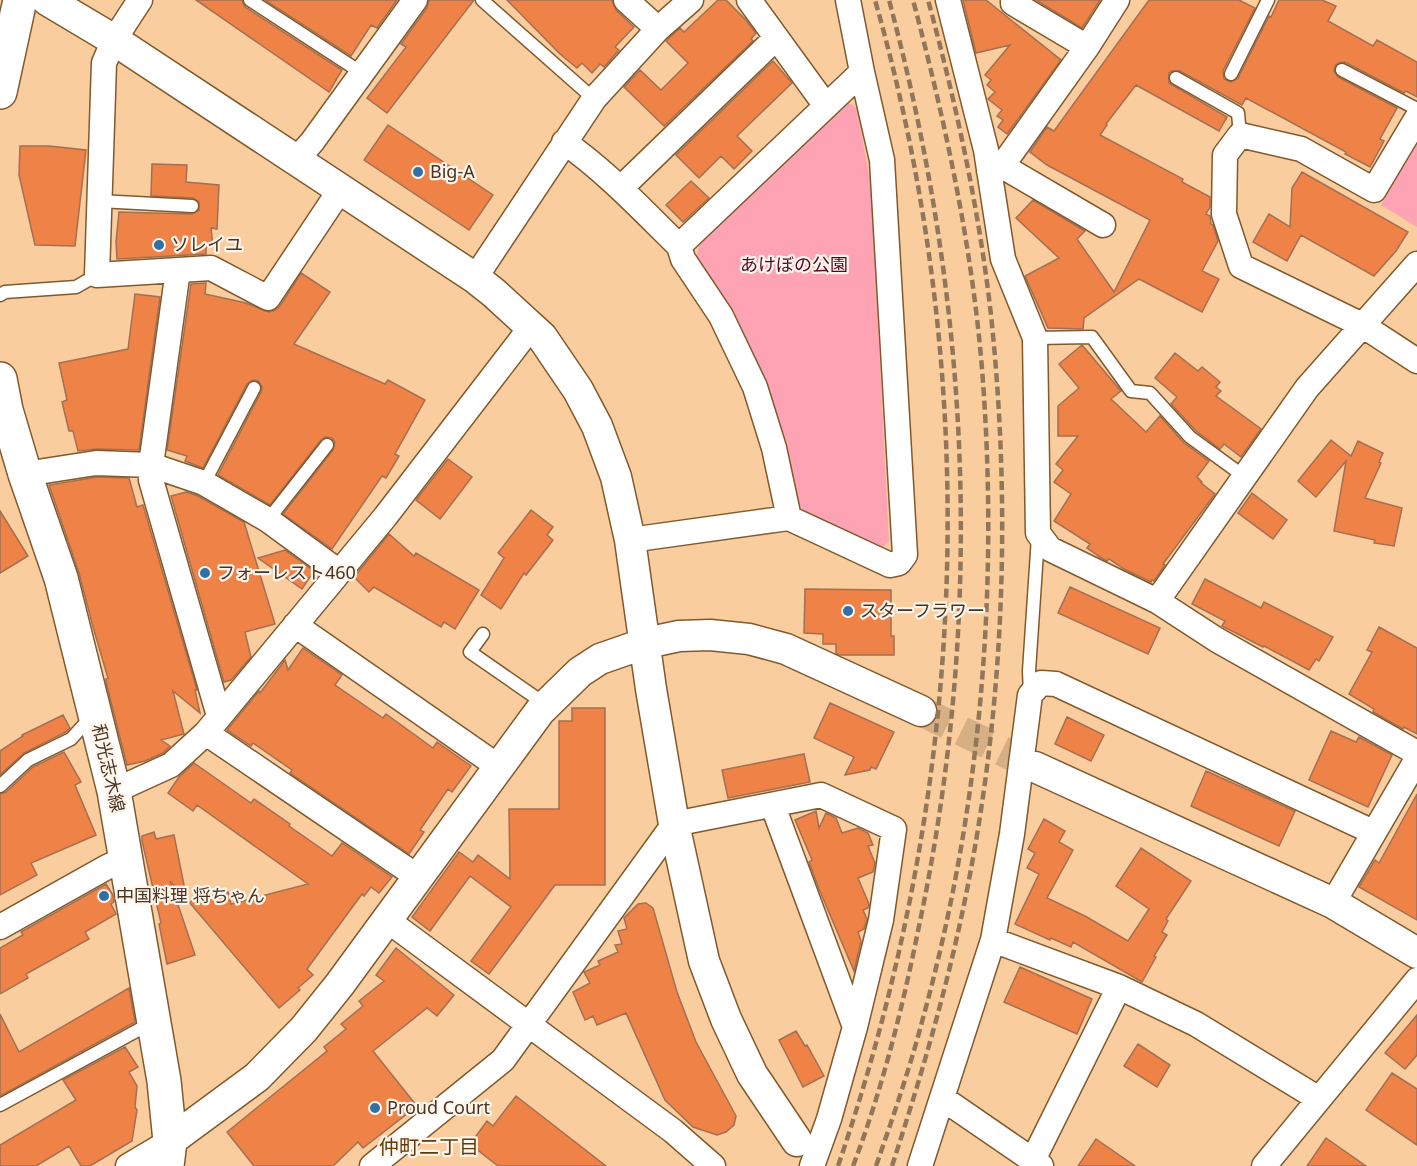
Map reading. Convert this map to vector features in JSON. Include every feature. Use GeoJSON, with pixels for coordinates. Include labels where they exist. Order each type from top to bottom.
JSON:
{"type":"FeatureCollection","features":[{"type":"Feature","properties":{"kind":"main road"},"geometry":{"type":"LineString","coordinates":[[0,93],[20,0]]}},
{"type":"Feature","properties":{"kind":"main road","name":"和光志木線"},"geometry":{"type":"LineString","coordinates":[[0,379],[6,410],[25,474],[62,578],[114,791],[165,1081],[169,1154]]}},
{"type":"Feature","properties":{"kind":"street"},"geometry":{"type":"LineString","coordinates":[[47,0],[114,40],[475,278],[542,337],[559,361],[597,426],[616,477],[630,540],[651,689],[674,824],[704,961],[726,1019],[752,1074],[796,1141]]}},
{"type":"Feature","properties":{"kind":"street"},"geometry":{"type":"LineString","coordinates":[[140,0],[114,40],[104,63],[97,275],[211,268],[268,298],[340,190]]}},
{"type":"Feature","properties":{"kind":"street"},"geometry":{"type":"LineString","coordinates":[[626,0],[658,29]]}},
{"type":"Feature","properties":{"kind":"street"},"geometry":{"type":"LineString","coordinates":[[475,278],[594,99],[658,29],[691,0]]}},
{"type":"Feature","properties":{"kind":"street"},"geometry":{"type":"LineString","coordinates":[[749,0],[826,106]]}},
{"type":"Feature","properties":{"kind":"street"},"geometry":{"type":"LineString","coordinates":[[630,540],[789,518],[890,565],[899,563],[905,555],[882,160],[848,0]]}},
{"type":"Feature","properties":{"kind":"street"},"geometry":{"type":"LineString","coordinates":[[948,0],[986,150],[996,169],[1003,259],[1035,338],[1038,533],[1050,549],[1157,601],[1217,640],[1417,753]]}},
{"type":"Feature","properties":{"kind":"street"},"geometry":{"type":"LineString","coordinates":[[1013,0],[1013,3],[1087,47]]}},
{"type":"Feature","properties":{"kind":"street"},"geometry":{"type":"LineString","coordinates":[[996,169],[1087,47],[1117,0]]}},
{"type":"Feature","properties":{"kind":"street"},"geometry":{"type":"LineString","coordinates":[[296,160],[312,142],[412,1]]}},
{"type":"Feature","properties":{"kind":"street"},"geometry":{"type":"LineString","coordinates":[[621,188],[776,38]]}},
{"type":"Feature","properties":{"kind":"street"},"geometry":{"type":"LineString","coordinates":[[679,246],[862,72]]}},
{"type":"Feature","properties":{"kind":"street"},"geometry":{"type":"LineString","coordinates":[[1417,118],[1374,190],[1301,149],[1240,135],[1225,155],[1224,214],[1241,266],[1362,325],[1417,361]]}},
{"type":"Feature","properties":{"kind":"street"},"geometry":{"type":"LineString","coordinates":[[564,142],[621,188],[679,246],[683,259],[721,316],[755,387],[774,448],[789,518]]}},
{"type":"Feature","properties":{"kind":"street"},"geometry":{"type":"LineString","coordinates":[[996,169],[1103,225]]}},
{"type":"Feature","properties":{"kind":"street"},"geometry":{"type":"LineString","coordinates":[[1157,601],[1307,388],[1417,264]]}},
{"type":"Feature","properties":{"kind":"street"},"geometry":{"type":"LineString","coordinates":[[178,270],[151,465],[151,480],[212,724],[418,878]]}},
{"type":"Feature","properties":{"kind":"street"},"geometry":{"type":"LineString","coordinates":[[114,791],[171,765],[212,724],[385,517],[531,327]]}},
{"type":"Feature","properties":{"kind":"street"},"geometry":{"type":"LineString","coordinates":[[25,474],[96,463],[151,465],[204,483],[268,520],[339,572]]}},
{"type":"Feature","properties":{"kind":"street"},"geometry":{"type":"LineString","coordinates":[[295,625],[499,767]]}},
{"type":"Feature","properties":{"kind":"street"},"geometry":{"type":"LineString","coordinates":[[129,1166],[169,1154],[257,1077],[296,1037],[340,984],[545,704],[580,672],[600,659],[646,643],[679,636],[710,635],[749,639],[786,649],[921,711]]}},
{"type":"Feature","properties":{"kind":"street"},"geometry":{"type":"LineString","coordinates":[[920,1166],[993,940],[1012,834],[1030,695],[1041,683],[1056,684],[1373,832]]}},
{"type":"Feature","properties":{"kind":"street"},"geometry":{"type":"LineString","coordinates":[[1333,903],[1417,759]]}},
{"type":"Feature","properties":{"kind":"street"},"geometry":{"type":"LineString","coordinates":[[1035,767],[1333,903],[1417,953]]}},
{"type":"Feature","properties":{"kind":"street"},"geometry":{"type":"LineString","coordinates":[[372,1166],[503,1060],[674,824],[821,795],[894,829],[881,920],[855,1028],[829,1119],[812,1166]]}},
{"type":"Feature","properties":{"kind":"street"},"geometry":{"type":"LineString","coordinates":[[773,806],[855,1028]]}},
{"type":"Feature","properties":{"kind":"street"},"geometry":{"type":"LineString","coordinates":[[0,927],[106,867],[127,858]]}},
{"type":"Feature","properties":{"kind":"street"},"geometry":{"type":"LineString","coordinates":[[387,920],[673,1131],[713,1166]]}},
{"type":"Feature","properties":{"kind":"street"},"geometry":{"type":"LineString","coordinates":[[993,940],[1119,987],[1196,1024],[1319,1099]]}},
{"type":"Feature","properties":{"kind":"street"},"geometry":{"type":"LineString","coordinates":[[1264,1166],[1417,980]]}},
{"type":"Feature","properties":{"kind":"street"},"geometry":{"type":"LineString","coordinates":[[942,1098],[1037,1163],[1119,987]]}},
{"type":"Feature","properties":{"kind":"lane"},"geometry":{"type":"LineString","coordinates":[[250,0],[362,73]]}},
{"type":"Feature","properties":{"kind":"lane"},"geometry":{"type":"LineString","coordinates":[[482,0],[594,99]]}},
{"type":"Feature","properties":{"kind":"lane"},"geometry":{"type":"LineString","coordinates":[[1231,74],[1268,0]]}},
{"type":"Feature","properties":{"kind":"lane"},"geometry":{"type":"LineString","coordinates":[[1342,70],[1417,109]]}},
{"type":"Feature","properties":{"kind":"lane"},"geometry":{"type":"LineString","coordinates":[[1176,78],[1238,112],[1240,135]]}},
{"type":"Feature","properties":{"kind":"lane"},"geometry":{"type":"LineString","coordinates":[[99,201],[192,206]]}},
{"type":"Feature","properties":{"kind":"lane"},"geometry":{"type":"LineString","coordinates":[[0,295],[4,292],[76,287],[97,275]]}},
{"type":"Feature","properties":{"kind":"lane"},"geometry":{"type":"LineString","coordinates":[[1035,338],[1092,337],[1131,391],[1150,393],[1190,437],[1245,477]]}},
{"type":"Feature","properties":{"kind":"lane"},"geometry":{"type":"LineString","coordinates":[[204,483],[254,388]]}},
{"type":"Feature","properties":{"kind":"lane"},"geometry":{"type":"LineString","coordinates":[[268,520],[327,445]]}},
{"type":"Feature","properties":{"kind":"lane"},"geometry":{"type":"LineString","coordinates":[[1030,695],[1029,671],[1038,533]]}},
{"type":"Feature","properties":{"kind":"lane"},"geometry":{"type":"LineString","coordinates":[[483,634],[470,652],[545,704]]}},
{"type":"Feature","properties":{"kind":"lane"},"geometry":{"type":"LineString","coordinates":[[0,786],[28,760],[71,738],[95,712]]}},
{"type":"Feature","properties":{"kind":"lane"},"geometry":{"type":"LineString","coordinates":[[0,1105],[154,1021]]}},
{"type":"Feature","properties":{"kind":"green space","name":"あけぼの公園"},"geometry":{"type":"Polygon","coordinates":[[[847,102],[857,108],[871,186],[889,541],[883,547],[804,512],[796,499],[783,438],[764,378],[696,258],[700,242],[847,102]]]}},
{"type":"Feature","properties":{"kind":"green space"},"geometry":{"type":"Polygon","coordinates":[[[1417,143],[1417,227],[1381,205],[1417,143]]]}},
{"type":"Feature","properties":{"kind":"building"},"geometry":{"type":"Polygon","coordinates":[[[196,0],[242,0],[245,7],[342,70],[329,92],[196,0]]]}},
{"type":"Feature","properties":{"kind":"building"},"geometry":{"type":"Polygon","coordinates":[[[265,0],[397,0],[377,28],[371,25],[351,56],[265,0]]]}},
{"type":"Feature","properties":{"kind":"building"},"geometry":{"type":"Polygon","coordinates":[[[429,0],[474,0],[387,113],[367,98],[406,47],[401,44],[427,8],[429,0]]]}},
{"type":"Feature","properties":{"kind":"building"},"geometry":{"type":"Polygon","coordinates":[[[507,0],[612,0],[616,10],[634,27],[615,47],[619,50],[604,67],[600,64],[592,73],[582,63],[577,68],[560,54],[507,0]]]}},
{"type":"Feature","properties":{"kind":"building"},"geometry":{"type":"Polygon","coordinates":[[[718,0],[726,0],[744,18],[756,33],[751,39],[753,41],[664,126],[624,87],[640,70],[661,90],[688,63],[666,41],[680,28],[684,32],[718,0]]]}},
{"type":"Feature","properties":{"kind":"building"},"geometry":{"type":"Polygon","coordinates":[[[963,0],[986,0],[1061,60],[1007,134],[998,127],[1003,120],[997,116],[1002,110],[988,99],[995,92],[987,85],[991,80],[985,75],[1010,45],[976,53],[963,0]]]}},
{"type":"Feature","properties":{"kind":"building"},"geometry":{"type":"Polygon","coordinates":[[[1036,0],[1100,0],[1082,28],[1036,0]]]}},
{"type":"Feature","properties":{"kind":"building"},"geometry":{"type":"Polygon","coordinates":[[[1149,0],[1239,0],[1255,8],[1223,71],[1224,79],[1231,82],[1238,78],[1279,0],[1322,0],[1336,6],[1328,21],[1373,46],[1377,40],[1417,62],[1417,97],[1406,91],[1404,93],[1345,62],[1335,66],[1334,71],[1338,77],[1397,108],[1380,139],[1384,141],[1370,167],[1246,98],[1242,105],[1180,71],[1169,73],[1169,83],[1227,117],[1219,131],[1136,85],[1100,135],[1183,179],[1182,182],[1210,197],[1210,207],[1206,214],[1210,216],[1218,241],[1202,271],[1219,279],[1202,312],[1139,279],[1084,318],[1083,329],[1048,328],[1025,276],[1059,258],[1016,218],[1033,200],[1085,231],[1077,239],[1114,292],[1150,220],[1047,165],[1030,152],[1047,127],[1054,131],[1149,0]]]}},
{"type":"Feature","properties":{"kind":"building"},"geometry":{"type":"Polygon","coordinates":[[[773,61],[792,83],[737,136],[752,151],[734,169],[721,156],[699,178],[676,155],[773,61]]]}},
{"type":"Feature","properties":{"kind":"building"},"geometry":{"type":"Polygon","coordinates":[[[388,125],[493,195],[469,230],[364,160],[388,125]]]}},
{"type":"Feature","properties":{"kind":"building"},"geometry":{"type":"Polygon","coordinates":[[[20,146],[86,150],[75,246],[35,245],[19,175],[20,146]]]}},
{"type":"Feature","properties":{"kind":"building"},"geometry":{"type":"Polygon","coordinates":[[[152,164],[187,165],[186,182],[219,185],[217,229],[211,228],[213,246],[206,247],[206,254],[117,259],[119,212],[192,214],[199,210],[199,202],[193,198],[151,196],[152,164]]]}},
{"type":"Feature","properties":{"kind":"building"},"geometry":{"type":"Polygon","coordinates":[[[1302,172],[1408,232],[1396,251],[1374,276],[1301,235],[1287,261],[1253,242],[1269,214],[1290,227],[1292,188],[1302,172]]]}},
{"type":"Feature","properties":{"kind":"building"},"geometry":{"type":"Polygon","coordinates":[[[691,181],[709,198],[683,222],[666,205],[691,181]]]}},
{"type":"Feature","properties":{"kind":"building"},"geometry":{"type":"Polygon","coordinates":[[[301,273],[330,292],[294,344],[385,384],[388,380],[425,400],[395,454],[399,456],[386,478],[382,476],[332,549],[283,514],[333,450],[335,442],[332,438],[325,437],[321,440],[270,505],[218,475],[261,392],[262,387],[258,381],[253,380],[247,384],[203,468],[185,461],[187,456],[167,450],[191,284],[206,283],[205,294],[246,303],[269,312],[280,306],[301,273]]]}},
{"type":"Feature","properties":{"kind":"building"},"geometry":{"type":"Polygon","coordinates":[[[135,294],[160,297],[139,450],[78,451],[73,431],[69,431],[62,402],[67,400],[59,363],[128,349],[135,294]]]}},
{"type":"Feature","properties":{"kind":"building"},"geometry":{"type":"Polygon","coordinates":[[[1082,345],[1121,391],[1111,399],[1146,432],[1160,416],[1184,443],[1209,461],[1197,477],[1215,494],[1163,564],[1165,565],[1154,581],[1151,582],[1109,559],[1107,561],[1100,557],[1087,548],[1090,544],[1054,521],[1071,494],[1054,482],[1063,470],[1056,464],[1078,436],[1058,436],[1058,406],[1079,388],[1059,364],[1082,345]]]}},
{"type":"Feature","properties":{"kind":"building"},"geometry":{"type":"Polygon","coordinates":[[[1175,353],[1198,371],[1202,367],[1220,382],[1216,387],[1221,391],[1216,396],[1261,429],[1241,457],[1224,444],[1220,449],[1196,431],[1171,404],[1177,397],[1155,378],[1175,353]]]}},
{"type":"Feature","properties":{"kind":"building"},"geometry":{"type":"Polygon","coordinates":[[[1331,440],[1351,456],[1358,441],[1383,453],[1379,462],[1381,463],[1365,498],[1402,508],[1394,546],[1374,543],[1375,540],[1334,531],[1346,461],[1316,497],[1298,481],[1331,440]]]}},
{"type":"Feature","properties":{"kind":"building"},"geometry":{"type":"Polygon","coordinates":[[[448,459],[472,477],[440,519],[416,500],[448,459]]]}},
{"type":"Feature","properties":{"kind":"building"},"geometry":{"type":"Polygon","coordinates":[[[97,477],[129,478],[137,507],[143,505],[197,690],[195,690],[200,713],[173,691],[184,734],[161,740],[170,746],[163,753],[145,761],[127,765],[106,682],[108,678],[79,573],[49,485],[97,477]]]}},
{"type":"Feature","properties":{"kind":"building"},"geometry":{"type":"Polygon","coordinates":[[[186,492],[198,496],[244,522],[275,624],[245,632],[251,657],[231,680],[224,682],[171,496],[186,492]]]}},
{"type":"Feature","properties":{"kind":"building"},"geometry":{"type":"Polygon","coordinates":[[[1252,493],[1287,520],[1273,539],[1238,513],[1252,493]]]}},
{"type":"Feature","properties":{"kind":"building"},"geometry":{"type":"Polygon","coordinates":[[[531,510],[553,527],[547,535],[553,540],[526,575],[524,573],[501,609],[481,595],[504,558],[498,553],[531,510]]]}},
{"type":"Feature","properties":{"kind":"building"},"geometry":{"type":"Polygon","coordinates":[[[0,511],[28,556],[0,573],[0,511]]]}},
{"type":"Feature","properties":{"kind":"building"},"geometry":{"type":"Polygon","coordinates":[[[389,534],[414,556],[416,553],[479,590],[455,629],[444,622],[441,627],[374,587],[369,592],[354,577],[389,534]]]}},
{"type":"Feature","properties":{"kind":"building"},"geometry":{"type":"Polygon","coordinates":[[[285,550],[314,571],[302,589],[258,558],[285,550]]]}},
{"type":"Feature","properties":{"kind":"building"},"geometry":{"type":"Polygon","coordinates":[[[1205,579],[1261,608],[1264,602],[1333,637],[1319,661],[1316,659],[1309,670],[1222,626],[1225,621],[1192,604],[1205,579]]]}},
{"type":"Feature","properties":{"kind":"building"},"geometry":{"type":"Polygon","coordinates":[[[1070,587],[1160,628],[1148,654],[1058,613],[1070,587]]]}},
{"type":"Feature","properties":{"kind":"building","name":"スターフラワー"},"geometry":{"type":"Polygon","coordinates":[[[805,589],[891,590],[891,636],[894,636],[894,655],[839,655],[836,653],[836,644],[823,644],[823,634],[804,633],[805,589]]]}},
{"type":"Feature","properties":{"kind":"building"},"geometry":{"type":"Polygon","coordinates":[[[1379,627],[1417,648],[1417,734],[1373,712],[1374,709],[1349,694],[1372,652],[1367,650],[1379,627]]]}},
{"type":"Feature","properties":{"kind":"building"},"geometry":{"type":"Polygon","coordinates":[[[303,648],[342,675],[335,685],[383,718],[386,714],[433,748],[437,742],[471,766],[452,792],[448,789],[420,830],[424,832],[409,854],[290,773],[292,770],[253,743],[251,746],[227,730],[259,691],[260,693],[285,660],[288,670],[303,648]]]}},
{"type":"Feature","properties":{"kind":"building"},"geometry":{"type":"Polygon","coordinates":[[[830,703],[894,732],[876,769],[871,767],[870,770],[845,775],[854,757],[814,738],[830,703]]]}},
{"type":"Feature","properties":{"kind":"building"},"geometry":{"type":"Polygon","coordinates":[[[572,708],[605,708],[605,885],[555,885],[489,974],[471,961],[511,907],[470,876],[430,931],[412,917],[459,852],[473,862],[478,855],[510,879],[509,809],[559,809],[559,721],[572,721],[572,708]]]}},
{"type":"Feature","properties":{"kind":"building"},"geometry":{"type":"Polygon","coordinates":[[[63,715],[70,728],[66,732],[24,753],[0,775],[0,751],[22,735],[63,715]]]}},
{"type":"Feature","properties":{"kind":"building"},"geometry":{"type":"Polygon","coordinates":[[[1067,717],[1104,735],[1091,761],[1055,744],[1067,717]]]}},
{"type":"Feature","properties":{"kind":"building"},"geometry":{"type":"Polygon","coordinates":[[[1331,731],[1356,742],[1359,737],[1392,755],[1368,807],[1309,780],[1331,731]]]}},
{"type":"Feature","properties":{"kind":"building"},"geometry":{"type":"Polygon","coordinates":[[[64,752],[81,782],[75,785],[96,835],[31,863],[37,875],[0,895],[0,794],[6,792],[33,767],[64,752]]]}},
{"type":"Feature","properties":{"kind":"building"},"geometry":{"type":"Polygon","coordinates":[[[804,754],[810,782],[728,798],[722,770],[804,754]]]}},
{"type":"Feature","properties":{"kind":"building"},"geometry":{"type":"Polygon","coordinates":[[[194,763],[251,803],[254,799],[332,856],[342,843],[392,877],[379,893],[371,887],[364,896],[362,894],[307,969],[313,975],[279,1008],[189,902],[228,892],[231,904],[308,884],[197,805],[193,811],[168,793],[179,777],[194,763]]]}},
{"type":"Feature","properties":{"kind":"building"},"geometry":{"type":"Polygon","coordinates":[[[1206,771],[1295,811],[1279,846],[1191,806],[1206,771]]]}},
{"type":"Feature","properties":{"kind":"building"},"geometry":{"type":"Polygon","coordinates":[[[1417,794],[1417,920],[1359,887],[1375,860],[1379,863],[1417,794]]]}},
{"type":"Feature","properties":{"kind":"building"},"geometry":{"type":"Polygon","coordinates":[[[816,811],[819,828],[826,813],[836,818],[842,833],[858,828],[868,833],[873,845],[868,846],[875,863],[873,872],[858,878],[869,904],[868,908],[863,910],[867,919],[864,929],[858,932],[861,941],[854,971],[819,889],[809,862],[812,860],[795,820],[816,811]]]}},
{"type":"Feature","properties":{"kind":"building"},"geometry":{"type":"Polygon","coordinates":[[[1044,819],[1065,831],[1059,842],[1073,850],[1047,898],[1085,916],[1128,941],[1149,909],[1116,886],[1141,848],[1191,881],[1166,919],[1168,921],[1162,932],[1167,935],[1142,982],[1073,942],[1071,947],[1015,924],[1039,874],[1027,868],[1035,853],[1028,849],[1044,819]]]}},
{"type":"Feature","properties":{"kind":"building"},"geometry":{"type":"Polygon","coordinates":[[[154,832],[156,839],[174,835],[187,900],[170,881],[195,955],[167,964],[159,924],[161,923],[142,841],[142,836],[154,832]]]}},
{"type":"Feature","properties":{"kind":"building"},"geometry":{"type":"Polygon","coordinates":[[[106,884],[113,895],[114,902],[111,904],[116,914],[85,932],[89,939],[26,974],[28,978],[0,994],[0,948],[23,935],[21,932],[106,884]]]}},
{"type":"Feature","properties":{"kind":"building"},"geometry":{"type":"Polygon","coordinates":[[[646,903],[653,908],[677,992],[696,1042],[736,1116],[734,1125],[726,1132],[717,1135],[693,1127],[665,1100],[626,1013],[597,1025],[593,1016],[585,1020],[573,992],[590,983],[584,972],[600,965],[598,961],[618,952],[615,945],[622,944],[618,931],[627,929],[624,918],[638,904],[646,903]]]}},
{"type":"Feature","properties":{"kind":"building"},"geometry":{"type":"Polygon","coordinates":[[[396,948],[454,995],[437,1016],[427,1008],[373,1051],[417,1106],[363,1148],[358,1142],[333,1166],[254,1166],[227,1132],[327,1051],[324,1047],[346,1029],[341,1024],[363,1006],[359,1001],[384,981],[376,975],[396,948]]]}},
{"type":"Feature","properties":{"kind":"building"},"geometry":{"type":"Polygon","coordinates":[[[1020,967],[1092,999],[1077,1034],[1004,1002],[1020,967]]]}},
{"type":"Feature","properties":{"kind":"building"},"geometry":{"type":"Polygon","coordinates":[[[129,988],[135,1022],[0,1096],[0,1014],[19,1052],[129,988]]]}},
{"type":"Feature","properties":{"kind":"building"},"geometry":{"type":"Polygon","coordinates":[[[1417,1015],[1417,1055],[1405,1069],[1385,1053],[1417,1015]]]}},
{"type":"Feature","properties":{"kind":"building"},"geometry":{"type":"Polygon","coordinates":[[[796,1031],[805,1046],[807,1045],[824,1076],[803,1087],[779,1040],[796,1031]]]}},
{"type":"Feature","properties":{"kind":"building"},"geometry":{"type":"Polygon","coordinates":[[[1138,1044],[1170,1065],[1157,1087],[1124,1066],[1138,1044]]]}},
{"type":"Feature","properties":{"kind":"building"},"geometry":{"type":"Polygon","coordinates":[[[125,1047],[138,1067],[129,1072],[137,1086],[135,1107],[137,1110],[132,1141],[90,1166],[81,1166],[69,1146],[36,1166],[0,1166],[0,1145],[76,1100],[63,1080],[125,1047]]]}},
{"type":"Feature","properties":{"kind":"building"},"geometry":{"type":"Polygon","coordinates":[[[1392,1073],[1417,1089],[1417,1145],[1366,1110],[1392,1073]]]}},
{"type":"Feature","properties":{"kind":"building"},"geometry":{"type":"Polygon","coordinates":[[[516,1096],[606,1166],[498,1166],[470,1144],[487,1121],[493,1126],[516,1096]]]}},
{"type":"Feature","properties":{"kind":"building"},"geometry":{"type":"Polygon","coordinates":[[[1326,1138],[1366,1166],[1307,1166],[1326,1138]]]}},
{"type":"Feature","properties":{"kind":"building"},"geometry":{"type":"Polygon","coordinates":[[[1096,1139],[1135,1166],[1078,1166],[1096,1139]]]}},
{"type":"Feature","properties":{"kind":"tunnel"},"geometry":{"type":"LineString","coordinates":[[921,711],[1035,767]]}},
{"type":"Feature","properties":{"kind":"railway"},"geometry":{"type":"LineString","coordinates":[[838,1166],[881,1023],[914,878],[936,733],[946,586],[946,439],[934,292],[910,146],[875,0]]}},
{"type":"Feature","properties":{"kind":"railway"},"geometry":{"type":"LineString","coordinates":[[853,1166],[890,1050],[918,931],[939,814],[953,697],[960,580],[960,464],[952,348],[938,232],[917,116],[889,0]]}},
{"type":"Feature","properties":{"kind":"railway"},"geometry":{"type":"LineString","coordinates":[[876,1166],[923,1018],[960,856],[972,773],[987,607],[986,440],[976,312],[954,177],[913,0]]}},
{"type":"Feature","properties":{"kind":"railway"},"geometry":{"type":"LineString","coordinates":[[892,1166],[930,1041],[962,914],[987,765],[1000,616],[1001,465],[998,390],[991,315],[966,156],[928,0]]}},
{"type":"Feature","properties":{"kind":"place","name":"Big-A"},"geometry":{"type":"Point","coordinates":[418,172]}},
{"type":"Feature","properties":{"kind":"place","name":"ソレイユ"},"geometry":{"type":"Point","coordinates":[159,245]}},
{"type":"Feature","properties":{"kind":"place","name":"フォーレスト460"},"geometry":{"type":"Point","coordinates":[205,573]}},
{"type":"Feature","properties":{"kind":"place","name":"スターフラワー"},"geometry":{"type":"Point","coordinates":[848,611]}},
{"type":"Feature","properties":{"kind":"place","name":"中国料理 将ちゃん"},"geometry":{"type":"Point","coordinates":[104,896]}},
{"type":"Feature","properties":{"kind":"place","name":"Proud Court"},"geometry":{"type":"Point","coordinates":[375,1108]}},
{"type":"Feature","properties":{"kind":"district","name":"仲町二丁目"},"geometry":{"type":"Point","coordinates":[429,1147]}}]}
